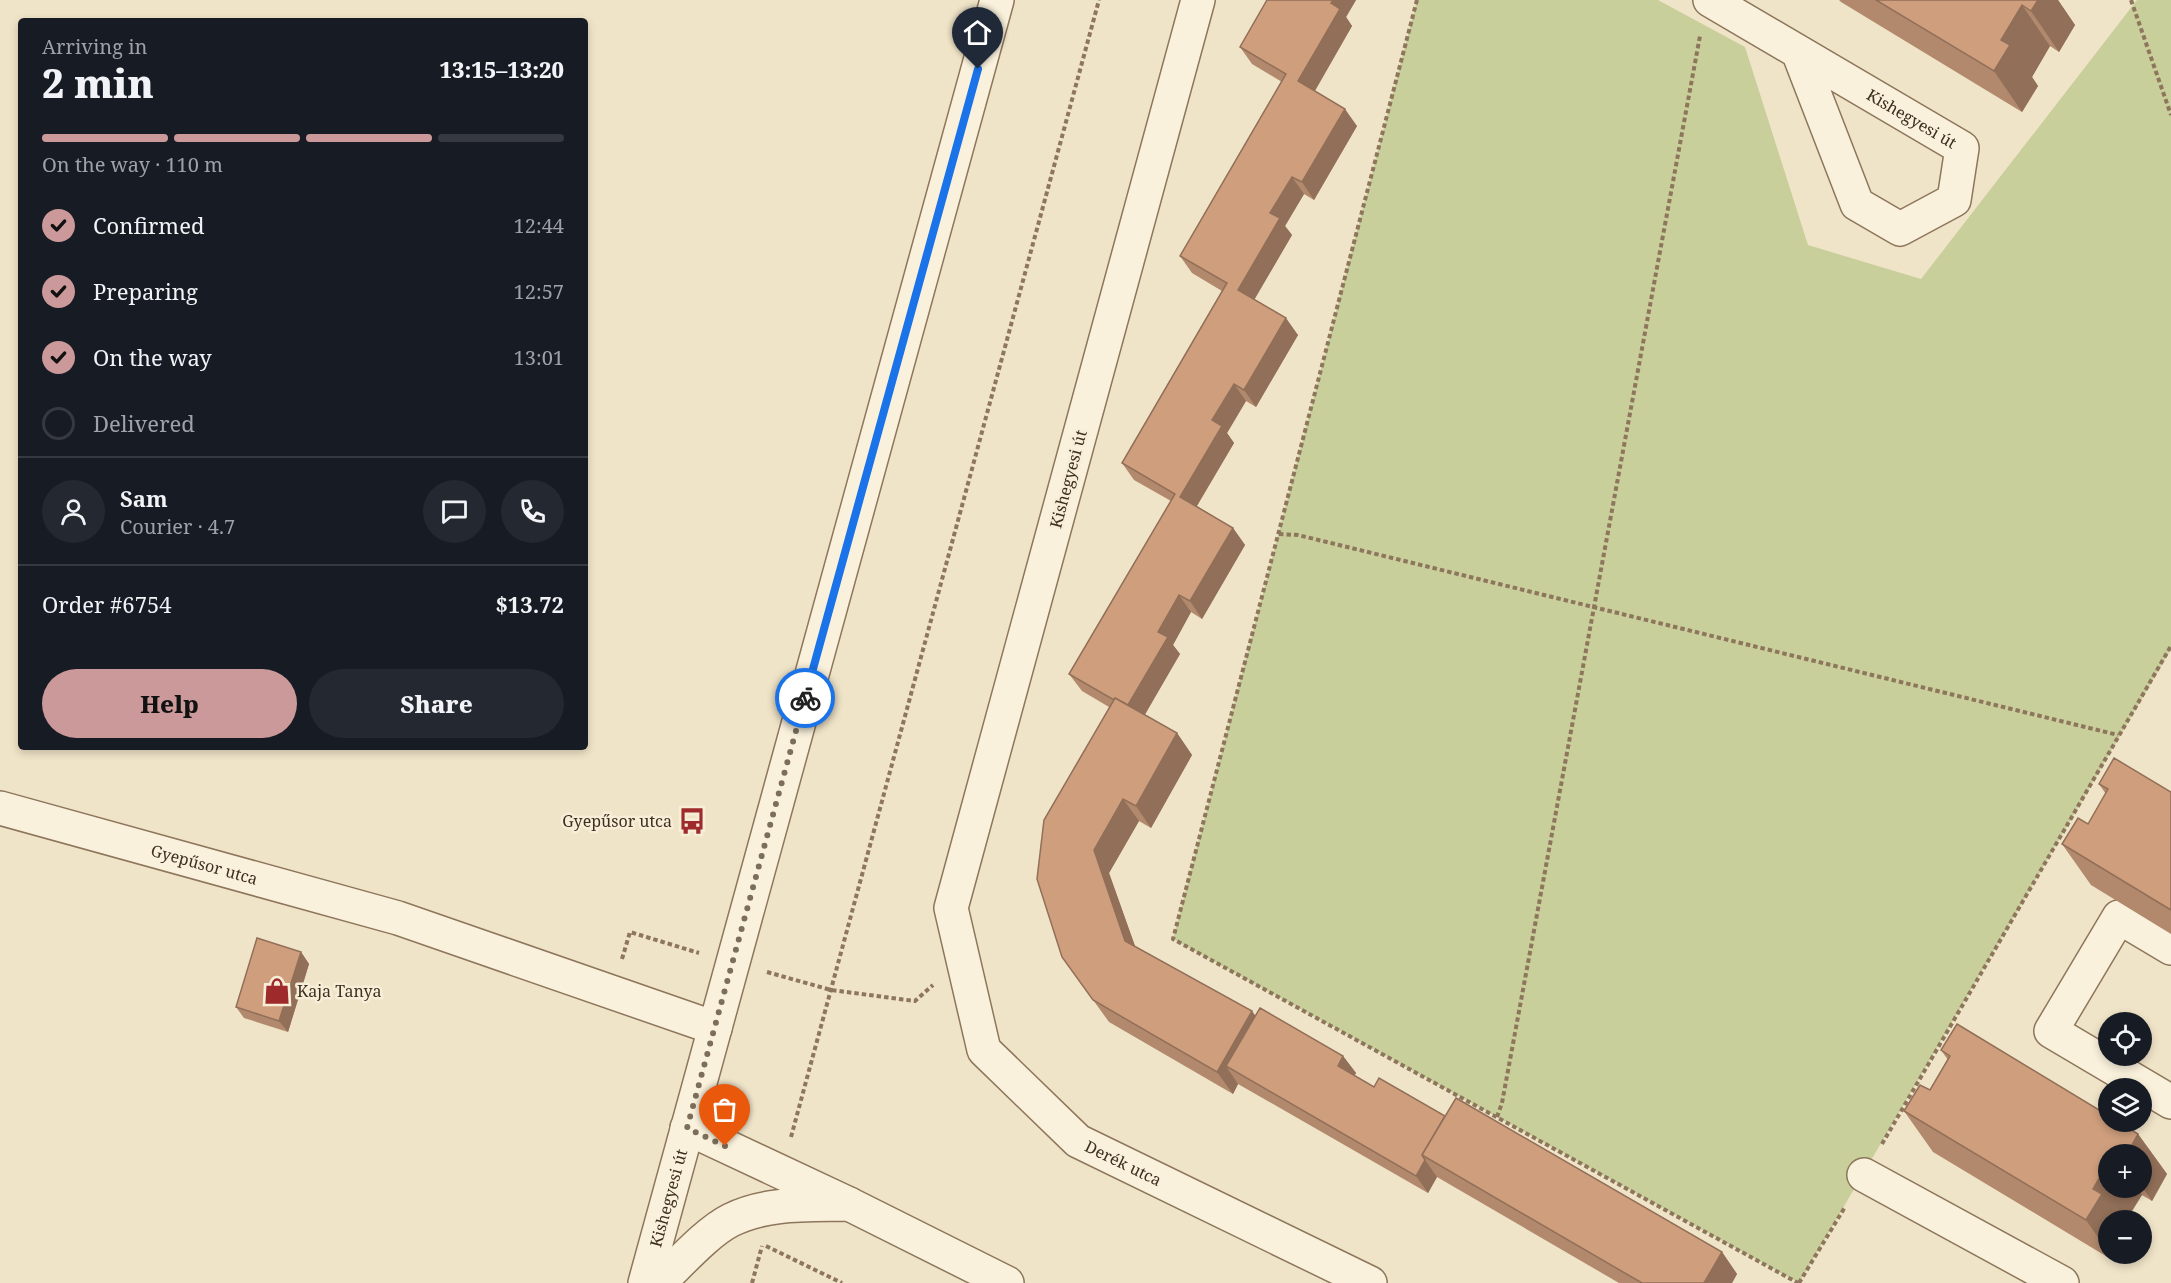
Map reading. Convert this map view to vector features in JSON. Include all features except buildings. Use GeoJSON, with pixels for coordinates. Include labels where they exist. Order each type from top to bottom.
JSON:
{"type":"FeatureCollection","features":[{"type":"Feature","properties":{"kind":"street","name":"Kishegyesi út"},"geometry":{"type":"LineString","coordinates":[[645,1283],[997,0]]}},
{"type":"Feature","properties":{"kind":"street","name":"Kishegyesi út"},"geometry":{"type":"LineString","coordinates":[[963,958],[951,908],[1198,0]]}},
{"type":"Feature","properties":{"kind":"street","name":"Kishegyesi út"},"geometry":{"type":"LineString","coordinates":[[1710,0],[1962,148],[1954,200],[1900,230],[1857,204],[1799,54]]}},
{"type":"Feature","properties":{"kind":"street","name":"Gyepűsor utca"},"geometry":{"type":"LineString","coordinates":[[0,808],[399,918],[715,1028]]}},
{"type":"Feature","properties":{"kind":"street"},"geometry":{"type":"LineString","coordinates":[[2171,948],[2119,918],[2051,1031],[2171,1102]]}},
{"type":"Feature","properties":{"kind":"street","name":"Derék utca"},"geometry":{"type":"LineString","coordinates":[[963,958],[984,1050],[1078,1141],[1370,1283]]}},
{"type":"Feature","properties":{"kind":"street"},"geometry":{"type":"LineString","coordinates":[[687,1128],[849,1204],[1007,1283]]}},
{"type":"Feature","properties":{"kind":"street"},"geometry":{"type":"LineString","coordinates":[[1864,1175],[2062,1283]]}},
{"type":"Feature","properties":{"kind":"street"},"geometry":{"type":"LineString","coordinates":[[659,1283],[705,1239],[731,1220],[772,1207],[849,1204]]}},
{"type":"Feature","properties":{"kind":"path"},"geometry":{"type":"LineString","coordinates":[[791,1138],[1099,0]]}},
{"type":"Feature","properties":{"kind":"path"},"geometry":{"type":"LineString","coordinates":[[1417,0],[1173,939],[1798,1283],[1864,1175],[2171,646]]}},
{"type":"Feature","properties":{"kind":"path"},"geometry":{"type":"LineString","coordinates":[[2132,0],[2171,115]]}},
{"type":"Feature","properties":{"kind":"path"},"geometry":{"type":"LineString","coordinates":[[1497,1117],[1502,1103],[1700,34]]}},
{"type":"Feature","properties":{"kind":"path"},"geometry":{"type":"LineString","coordinates":[[1279,534],[1298,535],[2118,735]]}},
{"type":"Feature","properties":{"kind":"path"},"geometry":{"type":"LineString","coordinates":[[831,990],[915,1001],[963,958]]}},
{"type":"Feature","properties":{"kind":"path"},"geometry":{"type":"LineString","coordinates":[[752,1283],[762,1244],[842,1283]]}},
{"type":"Feature","properties":{"kind":"green space"},"geometry":{"type":"Polygon","coordinates":[[[1417,0],[1658,0],[1745,47],[1808,245],[1921,279],[2137,0],[2171,0],[2171,649],[1799,1283],[1173,939],[1417,0]]]}},
{"type":"Feature","properties":{"kind":"way so far"},"geometry":{"type":"LineString","coordinates":[[725,1146],[687,1128],[805,698]]}},
{"type":"Feature","properties":{"kind":"place","name":"Gyepűsor utca"},"geometry":{"type":"Point","coordinates":[692,821]}},
{"type":"Feature","properties":{"kind":"place","name":"Kaja Tanya"},"geometry":{"type":"Point","coordinates":[277,991]}},
{"type":"Feature","properties":{"kind":"route"},"geometry":{"type":"LineString","coordinates":[[805,698],[978,69]]}}]}
